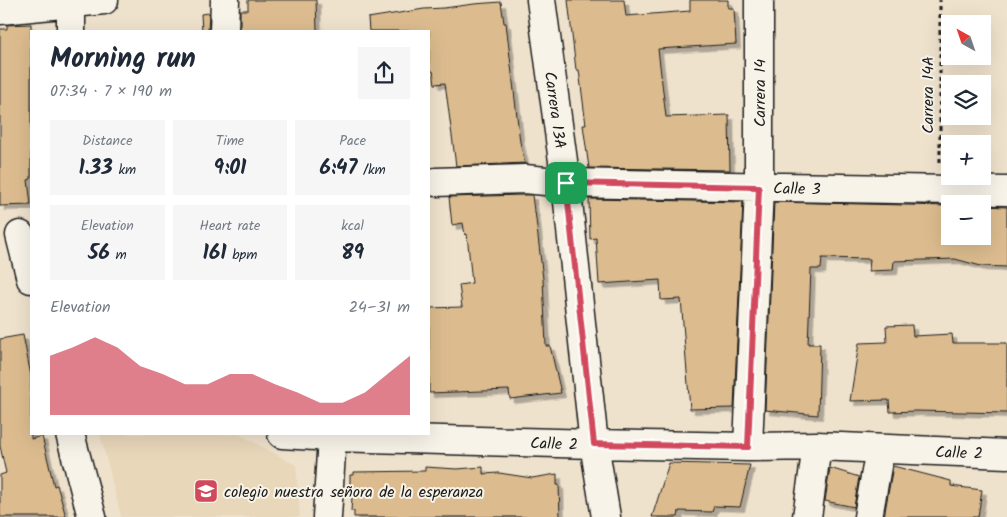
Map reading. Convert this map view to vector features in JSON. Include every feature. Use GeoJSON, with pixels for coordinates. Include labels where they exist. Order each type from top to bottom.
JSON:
{"type":"FeatureCollection","features":[{"type":"Feature","properties":{"kind":"street"},"geometry":{"type":"LineString","coordinates":[[0,10],[104,0]]}},
{"type":"Feature","properties":{"kind":"street"},"geometry":{"type":"LineString","coordinates":[[224,30],[225,0]]}},
{"type":"Feature","properties":{"kind":"street"},"geometry":{"type":"LineString","coordinates":[[528,0],[541,0]]}},
{"type":"Feature","properties":{"kind":"street","name":"Carrera 13A"},"geometry":{"type":"LineString","coordinates":[[541,0],[566,183],[594,444],[606,517]]}},
{"type":"Feature","properties":{"kind":"street","name":"Carrera 14"},"geometry":{"type":"LineString","coordinates":[[748,447],[759,187],[760,0]]}},
{"type":"Feature","properties":{"kind":"street"},"geometry":{"type":"LineString","coordinates":[[71,2],[71,30]]}},
{"type":"Feature","properties":{"kind":"street","name":"Calle 3"},"geometry":{"type":"LineString","coordinates":[[436,182],[526,178],[566,183],[1007,190]]}},
{"type":"Feature","properties":{"kind":"street"},"geometry":{"type":"LineString","coordinates":[[17,236],[30,276]]}},
{"type":"Feature","properties":{"kind":"street"},"geometry":{"type":"LineString","coordinates":[[70,435],[92,517]]}},
{"type":"Feature","properties":{"kind":"street","name":"Calle 2"},"geometry":{"type":"LineString","coordinates":[[299,435],[594,444],[748,447],[817,446],[1007,454]]}},
{"type":"Feature","properties":{"kind":"street"},"geometry":{"type":"LineString","coordinates":[[327,517],[332,437]]}},
{"type":"Feature","properties":{"kind":"street"},"geometry":{"type":"LineString","coordinates":[[806,517],[817,446]]}},
{"type":"Feature","properties":{"kind":"street"},"geometry":{"type":"LineString","coordinates":[[868,517],[880,449]]}},
{"type":"Feature","properties":{"kind":"path","name":"Carrera 14A"},"geometry":{"type":"LineString","coordinates":[[940,0],[940,190]]}},
{"type":"Feature","properties":{"kind":"shaded area","name":"colegio nuestra señora de la esperanza"},"geometry":{"type":"Polygon","coordinates":[[[100,435],[241,435],[296,465],[300,517],[121,517],[100,435]]]}},
{"type":"Feature","properties":{"kind":"building"},"geometry":{"type":"Polygon","coordinates":[[[248,0],[316,0],[317,30],[240,30],[240,10],[248,10],[248,0]]]}},
{"type":"Feature","properties":{"kind":"building"},"geometry":{"type":"Polygon","coordinates":[[[568,0],[624,0],[626,16],[690,11],[690,0],[728,0],[728,8],[734,8],[736,44],[658,49],[666,117],[729,115],[730,170],[589,168],[583,125],[586,125],[579,70],[576,70],[568,0]]]}},
{"type":"Feature","properties":{"kind":"building"},"geometry":{"type":"Polygon","coordinates":[[[501,2],[504,23],[506,23],[520,142],[525,163],[456,166],[445,83],[435,84],[433,71],[430,71],[430,30],[369,30],[368,18],[424,9],[501,2]]]}},
{"type":"Feature","properties":{"kind":"building"},"geometry":{"type":"Polygon","coordinates":[[[209,13],[208,30],[202,30],[201,14],[209,13]]]}},
{"type":"Feature","properties":{"kind":"building"},"geometry":{"type":"Polygon","coordinates":[[[31,24],[30,179],[28,180],[30,205],[0,206],[0,29],[7,29],[7,25],[31,24]]]}},
{"type":"Feature","properties":{"kind":"building"},"geometry":{"type":"Polygon","coordinates":[[[532,195],[543,279],[546,346],[550,346],[561,393],[510,399],[509,390],[430,393],[430,308],[462,307],[459,285],[472,283],[467,234],[465,235],[463,223],[452,225],[449,197],[532,195]]]}},
{"type":"Feature","properties":{"kind":"building"},"geometry":{"type":"Polygon","coordinates":[[[589,199],[743,202],[734,408],[690,409],[681,299],[661,300],[660,280],[599,284],[596,238],[590,239],[589,199]]]}},
{"type":"Feature","properties":{"kind":"building"},"geometry":{"type":"Polygon","coordinates":[[[774,202],[941,206],[941,245],[991,245],[991,206],[1007,207],[1007,267],[981,266],[955,259],[894,261],[893,270],[869,271],[870,259],[822,258],[821,269],[811,269],[808,344],[820,344],[818,415],[765,410],[774,202]]]}},
{"type":"Feature","properties":{"kind":"building"},"geometry":{"type":"Polygon","coordinates":[[[912,325],[913,336],[952,334],[953,343],[1007,343],[1007,413],[890,412],[889,400],[850,401],[859,343],[887,342],[886,326],[912,325]]]}},
{"type":"Feature","properties":{"kind":"building"},"geometry":{"type":"Polygon","coordinates":[[[23,335],[30,371],[30,435],[31,439],[42,436],[54,486],[57,485],[66,517],[0,517],[0,475],[6,473],[0,446],[0,339],[23,335]]]}},
{"type":"Feature","properties":{"kind":"building"},"geometry":{"type":"Polygon","coordinates":[[[669,463],[750,465],[740,507],[714,506],[712,512],[679,511],[678,517],[652,517],[669,463]]]}},
{"type":"Feature","properties":{"kind":"building"},"geometry":{"type":"Polygon","coordinates":[[[893,466],[951,481],[951,486],[982,490],[978,517],[884,517],[893,466]]]}},
{"type":"Feature","properties":{"kind":"building"},"geometry":{"type":"Polygon","coordinates":[[[425,467],[457,469],[483,467],[483,474],[499,473],[532,478],[557,474],[560,517],[354,517],[354,511],[351,511],[350,475],[354,475],[354,472],[425,471],[425,467]]]}},
{"type":"Feature","properties":{"kind":"building"},"geometry":{"type":"Polygon","coordinates":[[[830,468],[859,477],[854,507],[825,501],[830,468]]]}},
{"type":"Feature","properties":{"kind":"place","name":"colegio nuestra señora de la esperanza"},"geometry":{"type":"Point","coordinates":[206,491]}},
{"type":"Feature","properties":{"kind":"route"},"geometry":{"type":"LineString","coordinates":[[566,183],[759,187],[748,447],[594,444],[566,183]]}}]}
